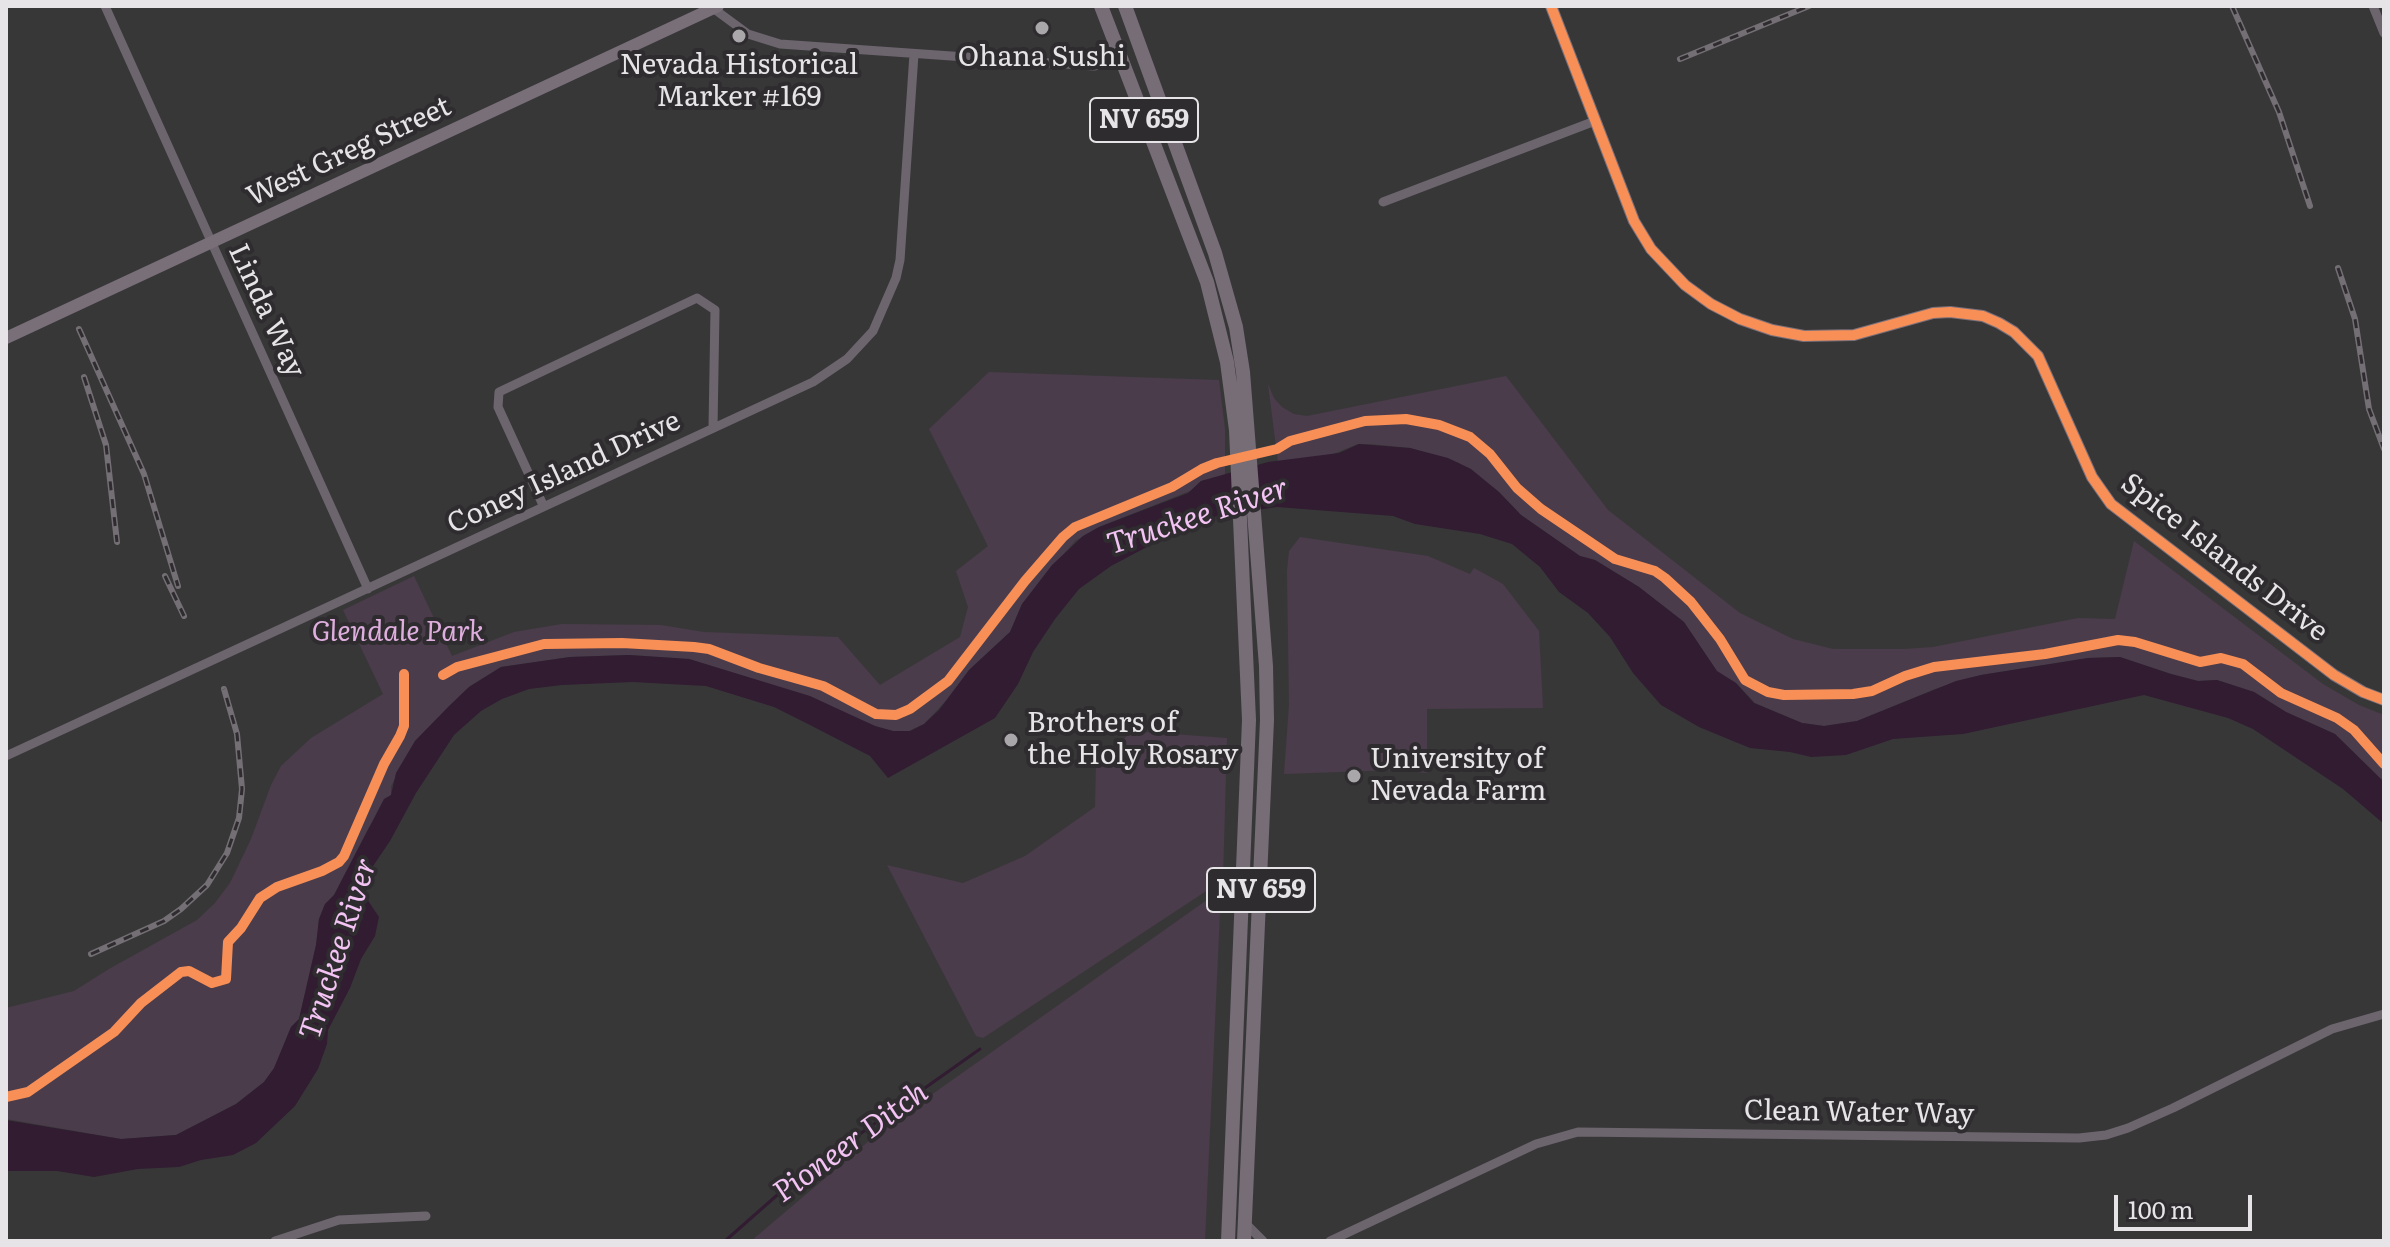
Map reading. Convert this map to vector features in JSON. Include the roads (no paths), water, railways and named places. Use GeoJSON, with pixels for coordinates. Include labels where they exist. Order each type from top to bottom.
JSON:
{"type":"FeatureCollection","features":[{"type":"Feature","properties":{"kind":"main road","name":"NV 659"},"geometry":{"type":"LineString","coordinates":[[1101,6],[1198,255],[1215,308],[1243,444]]}},
{"type":"Feature","properties":{"kind":"main road","name":"NV 659"},"geometry":{"type":"LineString","coordinates":[[1126,6],[1173,140],[1198,200],[1227,291],[1243,372],[1243,444],[1249,540],[1249,720],[1228,1241]]}},
{"type":"Feature","properties":{"kind":"main road","name":"NV 659"},"geometry":{"type":"LineString","coordinates":[[1244,1241],[1265,783],[1266,666],[1249,540]]}},
{"type":"Feature","properties":{"kind":"main road"},"geometry":{"type":"LineString","coordinates":[[1247,783],[1265,783]]}},
{"type":"Feature","properties":{"kind":"street","name":"Linda Way"},"geometry":{"type":"LineString","coordinates":[[105,6],[368,589]]}},
{"type":"Feature","properties":{"kind":"street","name":"Spice Islands Drive"},"geometry":{"type":"LineString","coordinates":[[1551,6],[1624,199],[1642,235],[1673,274],[1697,295],[1756,326],[1804,336],[1854,335],[1933,313],[1983,316],[1999,323],[2038,356],[2092,477],[2111,504],[2334,675],[2384,700]]}},
{"type":"Feature","properties":{"kind":"street"},"geometry":{"type":"LineString","coordinates":[[2373,6],[2384,33]]}},
{"type":"Feature","properties":{"kind":"street","name":"West Greg Street"},"geometry":{"type":"LineString","coordinates":[[6,338],[713,7]]}},
{"type":"Feature","properties":{"kind":"street"},"geometry":{"type":"LineString","coordinates":[[713,7],[748,34],[772,42],[1094,66],[1121,60]]}},
{"type":"Feature","properties":{"kind":"street","name":"Coney Island Drive"},"geometry":{"type":"LineString","coordinates":[[6,756],[829,372],[873,331],[891,294],[900,260],[914,54]]}},
{"type":"Feature","properties":{"kind":"street"},"geometry":{"type":"LineString","coordinates":[[1383,202],[1595,121]]}},
{"type":"Feature","properties":{"kind":"street"},"geometry":{"type":"LineString","coordinates":[[543,505],[498,407],[499,392],[697,298],[715,310],[713,428]]}},
{"type":"Feature","properties":{"kind":"street","name":"Clean Water Way"},"geometry":{"type":"LineString","coordinates":[[1330,1241],[1536,1144],[1578,1132],[2079,1138],[2106,1135],[2173,1108],[2332,1029],[2384,1014]]}},
{"type":"Feature","properties":{"kind":"street"},"geometry":{"type":"LineString","coordinates":[[275,1241],[339,1220],[426,1216]]}},
{"type":"Feature","properties":{"kind":"street"},"geometry":{"type":"LineString","coordinates":[[1245,1223],[1263,1241]]}},
{"type":"Feature","properties":{"kind":"water","name":"Truckee River"},"geometry":{"type":"Polygon","coordinates":[[[1359,444],[1410,448],[1448,458],[1471,469],[1521,515],[1580,556],[1595,560],[1639,587],[1684,622],[1717,671],[1736,683],[1754,703],[1802,723],[1824,726],[1857,721],[1956,681],[1981,675],[2088,658],[2120,657],[2171,674],[2198,681],[2217,680],[2254,692],[2286,712],[2335,734],[2384,782],[2384,824],[2343,789],[2253,729],[2228,718],[2144,695],[1963,734],[1893,739],[1846,755],[1811,757],[1750,748],[1699,727],[1661,705],[1588,613],[1559,592],[1540,567],[1512,544],[1480,534],[1415,524],[1393,516],[1277,507],[1217,516],[1179,530],[1111,566],[1079,589],[1055,619],[995,718],[888,778],[870,756],[810,725],[774,707],[706,686],[633,682],[562,685],[529,689],[502,699],[481,711],[454,735],[369,872],[365,896],[379,917],[375,936],[328,1030],[327,1044],[318,1069],[295,1106],[256,1143],[233,1155],[179,1167],[138,1169],[94,1177],[57,1171],[6,1171],[6,1120],[121,1139],[176,1135],[236,1104],[264,1082],[274,1068],[291,1027],[299,1019],[319,919],[325,904],[334,895],[384,799],[391,795],[396,773],[415,741],[449,706],[469,687],[501,667],[570,657],[629,655],[689,659],[810,696],[875,726],[893,731],[910,731],[924,724],[939,710],[969,670],[1010,632],[1022,604],[1052,565],[1083,536],[1188,493],[1201,481],[1268,462],[1339,453],[1359,444]]]}},
{"type":"Feature","properties":{"kind":"waterway","name":"Pioneer Ditch"},"geometry":{"type":"LineString","coordinates":[[725,1241],[792,1182],[980,1049]]}},
{"type":"Feature","properties":{"kind":"railway"},"geometry":{"type":"LineString","coordinates":[[1680,59],[1809,6]]}},
{"type":"Feature","properties":{"kind":"railway"},"geometry":{"type":"LineString","coordinates":[[2232,6],[2279,112],[2310,206]]}},
{"type":"Feature","properties":{"kind":"railway"},"geometry":{"type":"LineString","coordinates":[[2338,268],[2355,319],[2369,409],[2384,449]]}},
{"type":"Feature","properties":{"kind":"railway"},"geometry":{"type":"LineString","coordinates":[[79,329],[144,474],[178,586]]}},
{"type":"Feature","properties":{"kind":"railway"},"geometry":{"type":"LineString","coordinates":[[84,377],[106,445],[117,542]]}},
{"type":"Feature","properties":{"kind":"railway"},"geometry":{"type":"LineString","coordinates":[[165,576],[184,616]]}},
{"type":"Feature","properties":{"kind":"railway"},"geometry":{"type":"LineString","coordinates":[[91,954],[164,921],[181,909],[207,885],[227,853],[239,818],[242,789],[237,734],[224,689]]}},
{"type":"Feature","properties":{"kind":"place","name":"Ohana Sushi"},"geometry":{"type":"Point","coordinates":[1042,28]}},
{"type":"Feature","properties":{"kind":"place","name":"Nevada Historical Marker #169"},"geometry":{"type":"Point","coordinates":[739,36]}},
{"type":"Feature","properties":{"kind":"place","name":"Brothers of the Holy Rosary"},"geometry":{"type":"Point","coordinates":[1011,740]}},
{"type":"Feature","properties":{"kind":"place","name":"University of Nevada Farm"},"geometry":{"type":"Point","coordinates":[1354,776]}},
{"type":"Feature","properties":{"kind":"park label","name":"Glendale Park"},"geometry":{"type":"Point","coordinates":[398,633]}}]}
